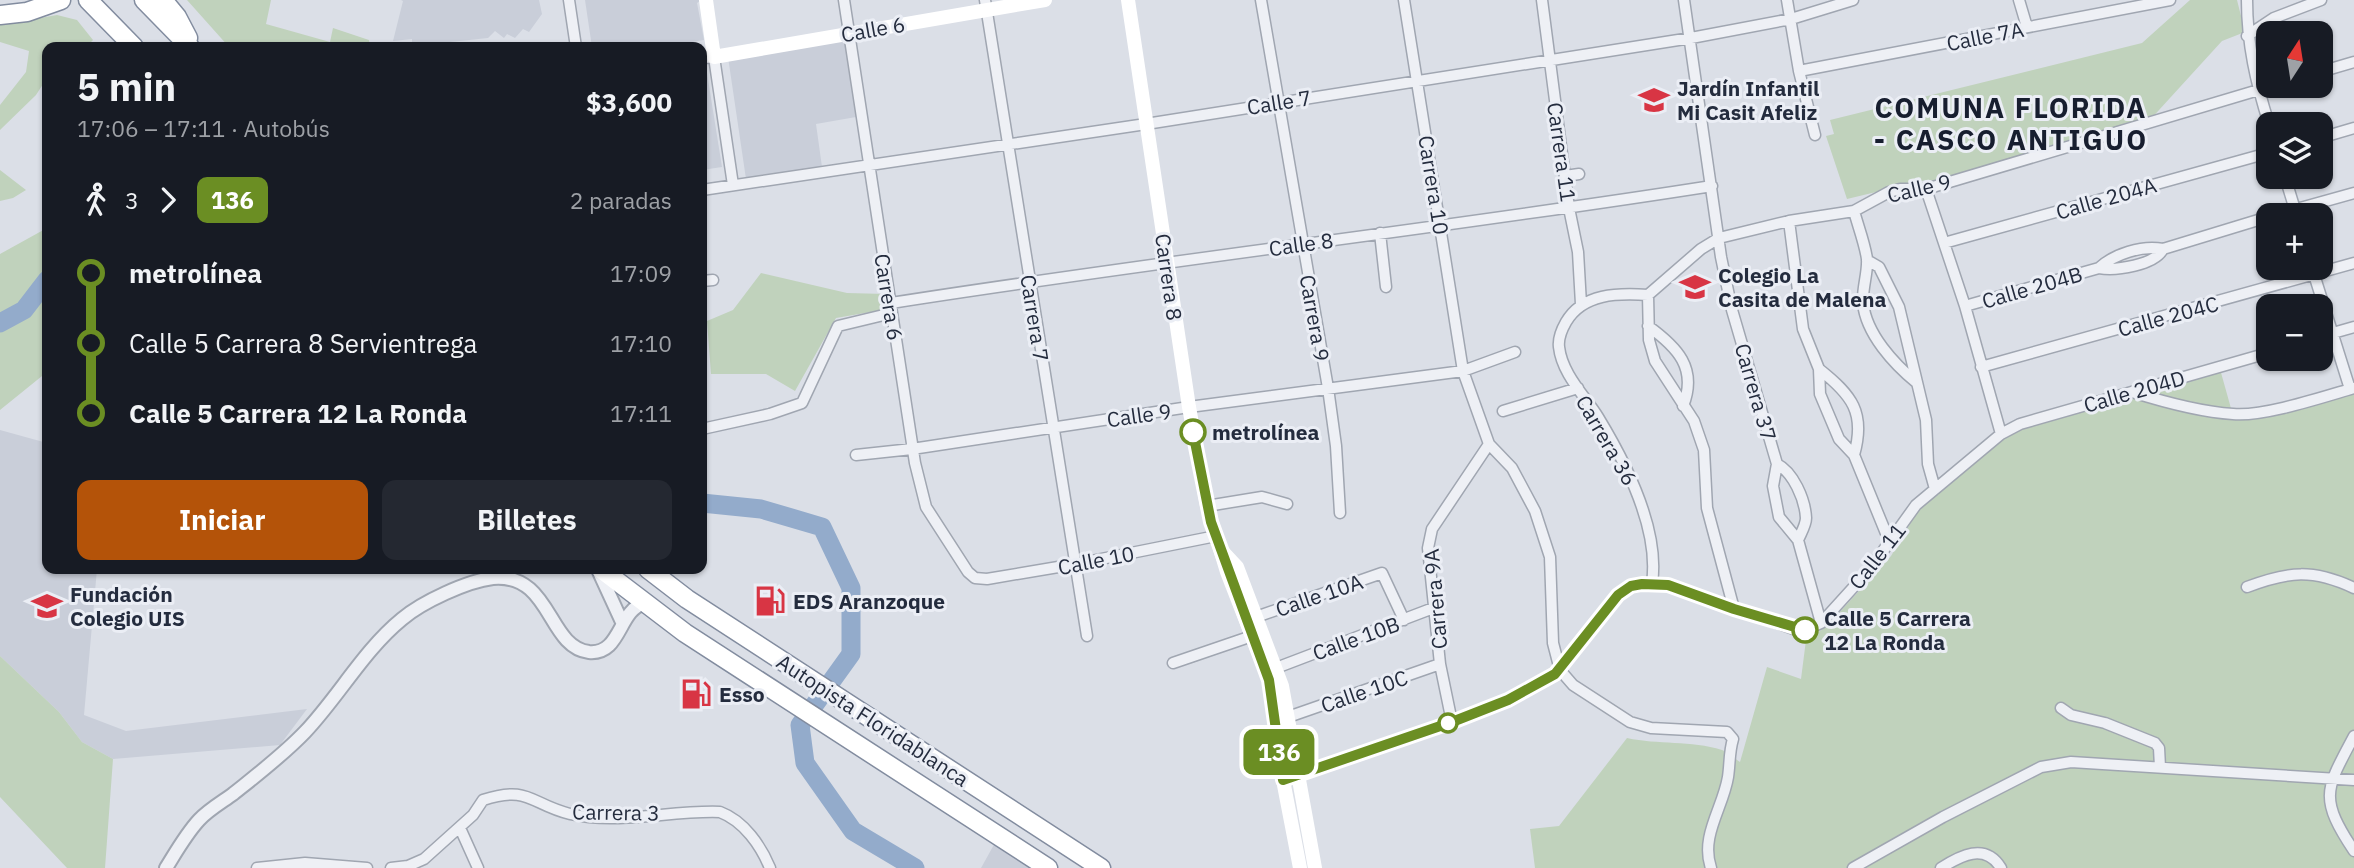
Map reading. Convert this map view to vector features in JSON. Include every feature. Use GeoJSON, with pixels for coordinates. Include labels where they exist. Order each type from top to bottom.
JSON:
{"type":"FeatureCollection","features":[{"type":"Feature","properties":{"kind":"highway"},"geometry":{"type":"LineString","coordinates":[[0,15],[27,12],[61,0]]}},
{"type":"Feature","properties":{"kind":"highway"},"geometry":{"type":"LineString","coordinates":[[73,0],[100,7]]}},
{"type":"Feature","properties":{"kind":"highway"},"geometry":{"type":"LineString","coordinates":[[88,0],[100,7],[134,42]]}},
{"type":"Feature","properties":{"kind":"highway"},"geometry":{"type":"LineString","coordinates":[[144,0],[186,42]]}},
{"type":"Feature","properties":{"kind":"highway"},"geometry":{"type":"LineString","coordinates":[[163,0],[175,8],[189,42]]}},
{"type":"Feature","properties":{"kind":"highway","name":"Autopista Floridablanca"},"geometry":{"type":"LineString","coordinates":[[606,574],[685,633],[1048,868]]}},
{"type":"Feature","properties":{"kind":"highway","name":"Autopista Floridablanca"},"geometry":{"type":"LineString","coordinates":[[655,574],[686,598],[841,701],[1101,868]]}},
{"type":"Feature","properties":{"kind":"main road"},"geometry":{"type":"LineString","coordinates":[[706,0],[708,57]]}},
{"type":"Feature","properties":{"kind":"main road","name":"Calle 6"},"geometry":{"type":"LineString","coordinates":[[708,57],[849,33],[986,5],[1045,0]]}},
{"type":"Feature","properties":{"kind":"main road","name":"Carrera 8"},"geometry":{"type":"LineString","coordinates":[[1128,0],[1189,407],[1207,506],[1269,680],[1283,780],[1300,868]]}},
{"type":"Feature","properties":{"kind":"main road","name":"Carrera 8"},"geometry":{"type":"LineString","coordinates":[[1222,551],[1237,567],[1276,667],[1289,717],[1315,868]]}},
{"type":"Feature","properties":{"kind":"street"},"geometry":{"type":"LineString","coordinates":[[569,0],[575,42]]}},
{"type":"Feature","properties":{"kind":"street","name":"Carrera 6"},"geometry":{"type":"LineString","coordinates":[[844,0],[912,449],[926,507],[968,572],[975,578]]}},
{"type":"Feature","properties":{"kind":"street","name":"Carrera 9"},"geometry":{"type":"LineString","coordinates":[[1261,0],[1328,388],[1336,446],[1340,513]]}},
{"type":"Feature","properties":{"kind":"street","name":"Carrera 10"},"geometry":{"type":"LineString","coordinates":[[1404,0],[1463,371]]}},
{"type":"Feature","properties":{"kind":"street","name":"Carrera 11"},"geometry":{"type":"LineString","coordinates":[[1542,0],[1569,208],[1578,251],[1581,304]]}},
{"type":"Feature","properties":{"kind":"street","name":"Carrera 37"},"geometry":{"type":"LineString","coordinates":[[1684,0],[1732,310],[1777,464],[1773,486],[1779,517],[1798,540],[1821,624]]}},
{"type":"Feature","properties":{"kind":"street"},"geometry":{"type":"LineString","coordinates":[[1787,0],[1799,71],[1815,135]]}},
{"type":"Feature","properties":{"kind":"street","name":"Calle 7"},"geometry":{"type":"LineString","coordinates":[[707,189],[1146,124],[1690,38],[1791,19],[1853,0]]}},
{"type":"Feature","properties":{"kind":"street"},"geometry":{"type":"LineString","coordinates":[[2019,0],[2027,27]]}},
{"type":"Feature","properties":{"kind":"street","name":"Calle 7A"},"geometry":{"type":"LineString","coordinates":[[1799,71],[2170,0]]}},
{"type":"Feature","properties":{"kind":"street"},"geometry":{"type":"LineString","coordinates":[[2247,0],[2247,36],[2256,80]]}},
{"type":"Feature","properties":{"kind":"street"},"geometry":{"type":"LineString","coordinates":[[2247,36],[2274,18],[2321,0]]}},
{"type":"Feature","properties":{"kind":"street","name":"Carrera 7"},"geometry":{"type":"LineString","coordinates":[[986,5],[1087,636]]}},
{"type":"Feature","properties":{"kind":"street"},"geometry":{"type":"LineString","coordinates":[[708,57],[733,185]]}},
{"type":"Feature","properties":{"kind":"street"},"geometry":{"type":"LineString","coordinates":[[2333,68],[2354,62]]}},
{"type":"Feature","properties":{"kind":"street","name":"Calle 9"},"geometry":{"type":"LineString","coordinates":[[1648,295],[1701,249],[1719,238],[1788,221],[1854,211],[1889,192],[1926,189],[2256,91]]}},
{"type":"Feature","properties":{"kind":"street"},"geometry":{"type":"LineString","coordinates":[[2333,134],[2354,128]]}},
{"type":"Feature","properties":{"kind":"street","name":"Calle 204A"},"geometry":{"type":"LineString","coordinates":[[1944,243],[2256,156]]}},
{"type":"Feature","properties":{"kind":"street"},"geometry":{"type":"LineString","coordinates":[[1565,176],[1579,174]]}},
{"type":"Feature","properties":{"kind":"street","name":"Calle 8"},"geometry":{"type":"LineString","coordinates":[[707,428],[770,414],[802,403],[838,326],[891,308],[1029,281],[1712,186]]}},
{"type":"Feature","properties":{"kind":"street"},"geometry":{"type":"LineString","coordinates":[[1926,189],[1965,306],[2001,434]]}},
{"type":"Feature","properties":{"kind":"street"},"geometry":{"type":"LineString","coordinates":[[2323,203],[2354,193]]}},
{"type":"Feature","properties":{"kind":"street"},"geometry":{"type":"LineString","coordinates":[[1854,211],[1867,260],[1863,294],[1868,324],[1883,348],[1917,384]]}},
{"type":"Feature","properties":{"kind":"street"},"geometry":{"type":"LineString","coordinates":[[1788,221],[1803,330],[1819,369],[1820,394],[1839,439],[1854,455],[1890,543]]}},
{"type":"Feature","properties":{"kind":"street","name":"Calle 204B"},"geometry":{"type":"LineString","coordinates":[[1965,306],[2099,268],[2111,258],[2148,247],[2163,248],[2256,221]]}},
{"type":"Feature","properties":{"kind":"street"},"geometry":{"type":"LineString","coordinates":[[1380,233],[1386,287]]}},
{"type":"Feature","properties":{"kind":"street"},"geometry":{"type":"LineString","coordinates":[[1867,260],[1879,267],[1899,307],[1926,420],[1928,464],[1934,489]]}},
{"type":"Feature","properties":{"kind":"street","name":"Calle 204C"},"geometry":{"type":"LineString","coordinates":[[2333,267],[2354,263]]}},
{"type":"Feature","properties":{"kind":"street","name":"Calle 204C"},"geometry":{"type":"LineString","coordinates":[[1981,367],[2283,280]]}},
{"type":"Feature","properties":{"kind":"street"},"geometry":{"type":"LineString","coordinates":[[1581,304],[1622,293],[1648,295],[1648,340],[1655,361],[1694,421],[1704,450],[1707,508],[1734,609]]}},
{"type":"Feature","properties":{"kind":"street","name":"Carrera 36"},"geometry":{"type":"LineString","coordinates":[[1581,304],[1568,318],[1559,344],[1561,356],[1640,496],[1654,567],[1652,583]]}},
{"type":"Feature","properties":{"kind":"street"},"geometry":{"type":"LineString","coordinates":[[1648,326],[1673,344],[1685,366],[1690,383],[1683,406]]}},
{"type":"Feature","properties":{"kind":"street"},"geometry":{"type":"LineString","coordinates":[[2132,391],[2155,399],[2234,415],[2257,413],[2352,388],[2333,333],[2354,327]]}},
{"type":"Feature","properties":{"kind":"street","name":"Calle 9"},"geometry":{"type":"LineString","coordinates":[[856,455],[1463,371],[1515,352]]}},
{"type":"Feature","properties":{"kind":"street","name":"Calle 204D"},"geometry":{"type":"LineString","coordinates":[[2001,434],[2020,424],[2256,356]]}},
{"type":"Feature","properties":{"kind":"street"},"geometry":{"type":"LineString","coordinates":[[1819,369],[1839,384],[1852,402],[1858,417],[1860,435],[1854,455]]}},
{"type":"Feature","properties":{"kind":"street"},"geometry":{"type":"LineString","coordinates":[[1463,371],[1489,444],[1511,468],[1535,511],[1550,557],[1553,643],[1560,670],[1583,693],[1630,722],[1651,728],[1727,733],[1733,739],[1728,778],[1720,807],[1712,823],[1707,852],[1711,868]]}},
{"type":"Feature","properties":{"kind":"street"},"geometry":{"type":"LineString","coordinates":[[1503,411],[1577,388]]}},
{"type":"Feature","properties":{"kind":"street","name":"Calle 11"},"geometry":{"type":"LineString","coordinates":[[1821,624],[1890,543],[1916,505],[2001,434]]}},
{"type":"Feature","properties":{"kind":"street","name":"Carrera 9A"},"geometry":{"type":"LineString","coordinates":[[1452,722],[1440,664],[1428,548],[1432,529],[1489,444]]}},
{"type":"Feature","properties":{"kind":"street","name":"Carrera 37"},"geometry":{"type":"LineString","coordinates":[[1777,464],[1786,468],[1802,504],[1806,520],[1798,540]]}},
{"type":"Feature","properties":{"kind":"street"},"geometry":{"type":"LineString","coordinates":[[1207,506],[1262,497],[1287,504]]}},
{"type":"Feature","properties":{"kind":"street","name":"Calle 10"},"geometry":{"type":"LineString","coordinates":[[975,578],[1076,564],[1216,536]]}},
{"type":"Feature","properties":{"kind":"street","name":"Calle 10A"},"geometry":{"type":"LineString","coordinates":[[1256,617],[1382,573],[1404,620]]}},
{"type":"Feature","properties":{"kind":"street"},"geometry":{"type":"LineString","coordinates":[[602,574],[622,622]]}},
{"type":"Feature","properties":{"kind":"street"},"geometry":{"type":"LineString","coordinates":[[2247,587],[2278,575],[2305,574],[2354,588]]}},
{"type":"Feature","properties":{"kind":"street"},"geometry":{"type":"LineString","coordinates":[[166,868],[200,818],[282,755],[308,729],[378,643],[401,619],[418,607],[473,583],[502,578],[519,582],[532,590],[542,601],[565,638],[576,648],[590,652],[605,648],[619,632],[629,610],[644,603]]}},
{"type":"Feature","properties":{"kind":"street"},"geometry":{"type":"LineString","coordinates":[[1283,780],[1508,700],[1560,670],[1618,595],[1631,586],[1652,583],[1690,591],[1734,609],[1805,630],[1821,624]]}},
{"type":"Feature","properties":{"kind":"street","name":"Calle 10B"},"geometry":{"type":"LineString","coordinates":[[1276,667],[1436,607]]}},
{"type":"Feature","properties":{"kind":"street"},"geometry":{"type":"LineString","coordinates":[[1173,663],[1252,636]]}},
{"type":"Feature","properties":{"kind":"street","name":"Calle 10C"},"geometry":{"type":"LineString","coordinates":[[1289,717],[1440,664]]}},
{"type":"Feature","properties":{"kind":"street"},"geometry":{"type":"LineString","coordinates":[[2061,708],[2071,715],[2105,723],[2155,743],[2159,748],[2160,767]]}},
{"type":"Feature","properties":{"kind":"street"},"geometry":{"type":"LineString","coordinates":[[2354,736],[2331,779],[2328,795],[2336,820],[2354,851]]}},
{"type":"Feature","properties":{"kind":"street"},"geometry":{"type":"LineString","coordinates":[[1853,868],[1943,817],[2041,767],[2071,762],[2354,780]]}},
{"type":"Feature","properties":{"kind":"street","name":"Carrera 3"},"geometry":{"type":"LineString","coordinates":[[391,868],[408,866],[424,859],[460,828],[483,800],[508,793],[519,794],[562,811],[589,817],[720,813],[729,816],[745,830],[763,851],[770,868]]}},
{"type":"Feature","properties":{"kind":"street"},"geometry":{"type":"LineString","coordinates":[[460,828],[478,868]]}},
{"type":"Feature","properties":{"kind":"street"},"geometry":{"type":"LineString","coordinates":[[1941,868],[1962,855],[1978,852],[1990,856],[2001,868]]}},
{"type":"Feature","properties":{"kind":"street"},"geometry":{"type":"LineString","coordinates":[[257,868],[305,863],[366,868]]}},
{"type":"Feature","properties":{"kind":"shaded area"},"geometry":{"type":"Polygon","coordinates":[[[401,0],[539,0],[542,14],[529,32],[523,29],[515,38],[507,34],[504,38],[495,31],[488,38],[450,42],[412,42],[412,39],[393,41],[403,1],[401,0]]]}},
{"type":"Feature","properties":{"kind":"shaded area"},"geometry":{"type":"Polygon","coordinates":[[[585,0],[701,0],[697,3],[704,40],[591,42],[585,0]]]}},
{"type":"Feature","properties":{"kind":"shaded area"},"geometry":{"type":"Polygon","coordinates":[[[846,40],[856,117],[816,124],[822,167],[746,179],[728,57],[846,40]]]}},
{"type":"Feature","properties":{"kind":"shaded area"},"geometry":{"type":"Polygon","coordinates":[[[707,73],[722,167],[707,169],[707,73]]]}},
{"type":"Feature","properties":{"kind":"shaded area","name":"Fundación Colegio UIS"},"geometry":{"type":"Polygon","coordinates":[[[0,430],[42,442],[42,574],[97,574],[84,715],[126,731],[307,709],[280,745],[113,759],[82,742],[59,712],[0,656],[0,430]]]}},
{"type":"Feature","properties":{"kind":"shaded area"},"geometry":{"type":"Polygon","coordinates":[[[996,841],[1037,868],[981,868],[996,841]]]}},
{"type":"Feature","properties":{"kind":"green space"},"geometry":{"type":"Polygon","coordinates":[[[187,0],[271,0],[266,24],[330,42],[225,42],[187,0]]]}},
{"type":"Feature","properties":{"kind":"green space"},"geometry":{"type":"Polygon","coordinates":[[[2190,0],[2237,0],[2245,32],[2222,41],[2149,121],[1937,181],[1926,180],[1847,199],[1826,136],[1834,134],[1830,120],[2142,43],[2190,0]]]}},
{"type":"Feature","properties":{"kind":"green space"},"geometry":{"type":"Polygon","coordinates":[[[57,15],[77,20],[93,40],[42,42],[42,86],[0,130],[0,105],[26,72],[29,51],[0,42],[0,25],[57,15]]]}},
{"type":"Feature","properties":{"kind":"green space"},"geometry":{"type":"Polygon","coordinates":[[[333,28],[369,42],[330,42],[333,28]]]}},
{"type":"Feature","properties":{"kind":"green space"},"geometry":{"type":"Polygon","coordinates":[[[0,170],[26,190],[13,198],[0,201],[0,170]]]}},
{"type":"Feature","properties":{"kind":"green space"},"geometry":{"type":"Polygon","coordinates":[[[42,231],[42,376],[0,410],[0,254],[42,231]]]}},
{"type":"Feature","properties":{"kind":"green space"},"geometry":{"type":"Polygon","coordinates":[[[761,273],[847,293],[886,294],[888,309],[836,318],[795,391],[766,374],[711,374],[707,321],[733,310],[761,273]]]}},
{"type":"Feature","properties":{"kind":"green space"},"geometry":{"type":"Polygon","coordinates":[[[2220,369],[2232,412],[2258,415],[2354,389],[2354,868],[1535,868],[1530,829],[1559,826],[1627,738],[1710,747],[1724,751],[1740,762],[1767,667],[1801,679],[1806,640],[1826,627],[1891,556],[1920,507],[1935,492],[1971,467],[2001,438],[2017,428],[2220,369]]]}},
{"type":"Feature","properties":{"kind":"green space"},"geometry":{"type":"Polygon","coordinates":[[[0,656],[59,712],[82,742],[113,759],[105,868],[67,868],[0,797],[0,656]]]}},
{"type":"Feature","properties":{"kind":"waterway"},"geometry":{"type":"LineString","coordinates":[[0,323],[24,310],[42,287]]}},
{"type":"Feature","properties":{"kind":"waterway"},"geometry":{"type":"LineString","coordinates":[[707,504],[761,509],[822,527],[851,588],[851,654],[800,725],[805,763],[853,831],[915,868]]}},
{"type":"Feature","properties":{"kind":"bus line","name":"136"},"geometry":{"type":"LineString","coordinates":[[1193,432],[1211,522],[1227,572],[1269,680],[1283,780],[1452,722],[1508,700],[1555,674],[1618,595],[1631,586],[1652,583],[1668,585],[1734,609],[1805,630]]}},
{"type":"Feature","properties":{"kind":"place","name":"Jardín Infantil Mi Casit Afeliz"},"geometry":{"type":"Point","coordinates":[1654,100]}},
{"type":"Feature","properties":{"kind":"place","name":"Colegio La Casita de Malena"},"geometry":{"type":"Point","coordinates":[1695,287]}},
{"type":"Feature","properties":{"kind":"place","name":"metrolínea"},"geometry":{"type":"Point","coordinates":[1193,432]}},
{"type":"Feature","properties":{"kind":"place","name":"EDS Aranzoque"},"geometry":{"type":"Point","coordinates":[770,601]}},
{"type":"Feature","properties":{"kind":"place","name":"Fundación Colegio UIS"},"geometry":{"type":"Point","coordinates":[47,606]}},
{"type":"Feature","properties":{"kind":"place","name":"Calle 5 Carrera 12 La Ronda"},"geometry":{"type":"Point","coordinates":[1805,630]}},
{"type":"Feature","properties":{"kind":"place","name":"Esso"},"geometry":{"type":"Point","coordinates":[696,694]}},
{"type":"Feature","properties":{"kind":"district","name":"COMUNA FLORIDA - CASCO ANTIGUO"},"geometry":{"type":"Point","coordinates":[2011,123]}}]}
